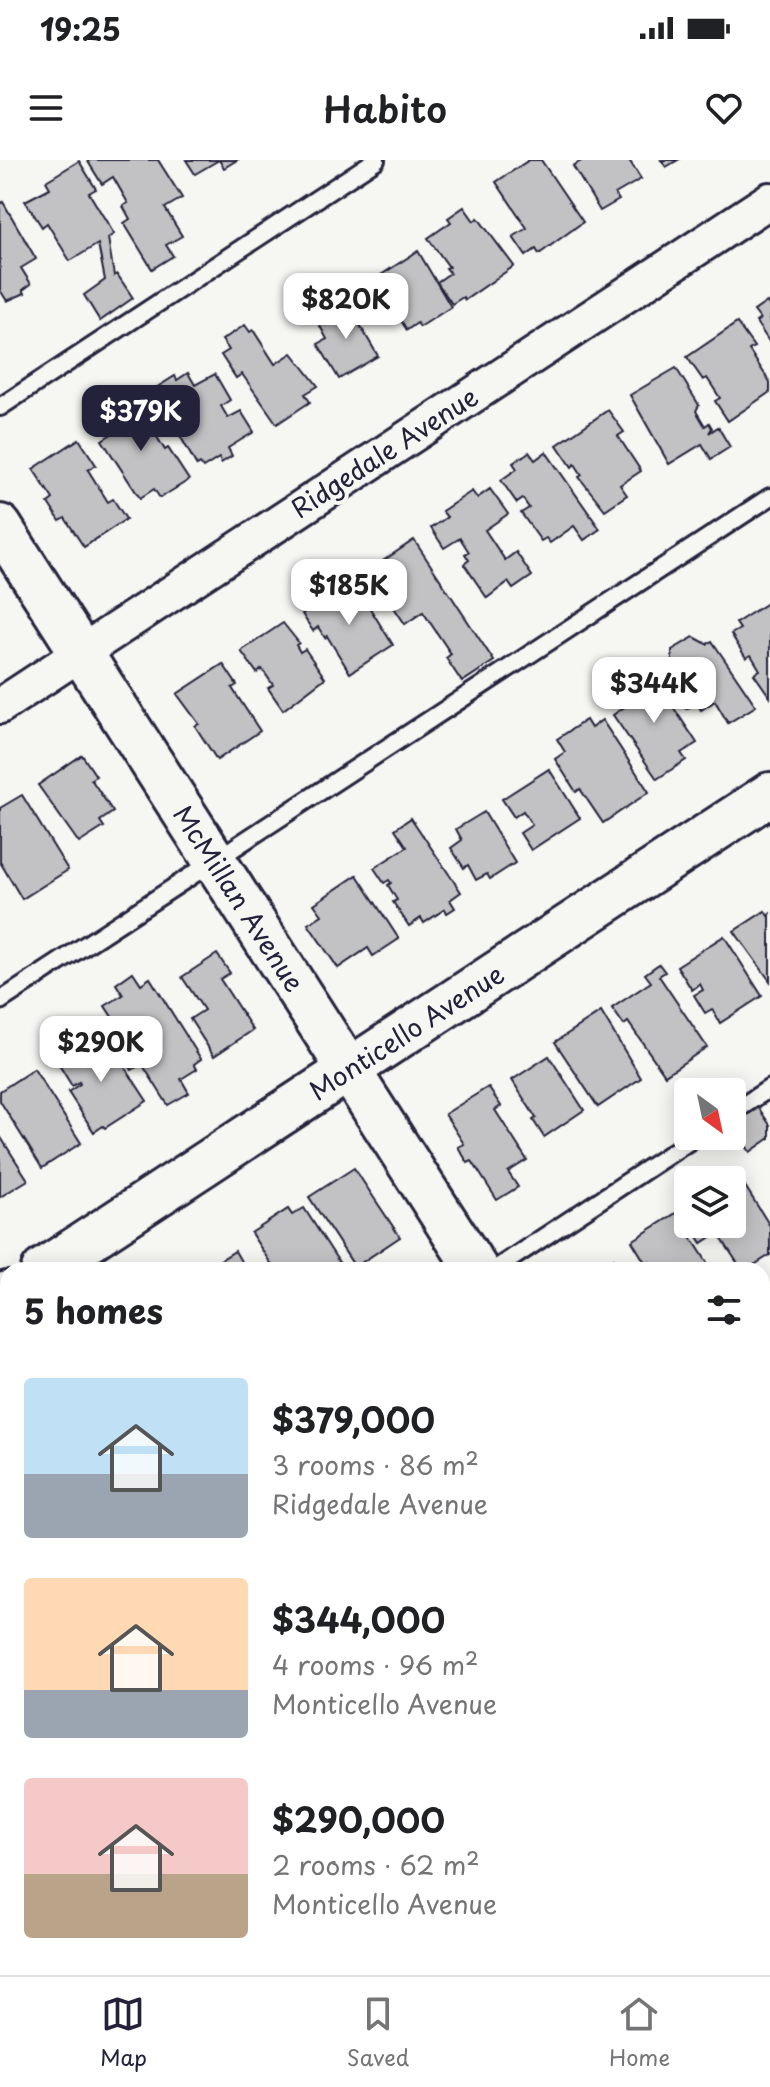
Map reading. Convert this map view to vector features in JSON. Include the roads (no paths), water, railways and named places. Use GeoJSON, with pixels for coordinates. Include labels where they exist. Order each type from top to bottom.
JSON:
{"type":"FeatureCollection","features":[{"type":"Feature","properties":{"kind":"street","name":"Ridgedale Avenue"},"geometry":{"type":"LineString","coordinates":[[0,706],[770,200]]}},
{"type":"Feature","properties":{"kind":"street","name":"McMillan Avenue"},"geometry":{"type":"LineString","coordinates":[[0,526],[472,1262]]}},
{"type":"Feature","properties":{"kind":"street","name":"Monticello Avenue"},"geometry":{"type":"LineString","coordinates":[[55,1262],[770,794]]}},
{"type":"Feature","properties":{"kind":"lane"},"geometry":{"type":"LineString","coordinates":[[0,407],[376,160]]}},
{"type":"Feature","properties":{"kind":"lane"},"geometry":{"type":"LineString","coordinates":[[0,1001],[770,497]]}},
{"type":"Feature","properties":{"kind":"lane"},"geometry":{"type":"LineString","coordinates":[[746,1104],[770,1088]]}},
{"type":"Feature","properties":{"kind":"lane"},"geometry":{"type":"LineString","coordinates":[[506,1262],[676,1150]]}}]}
